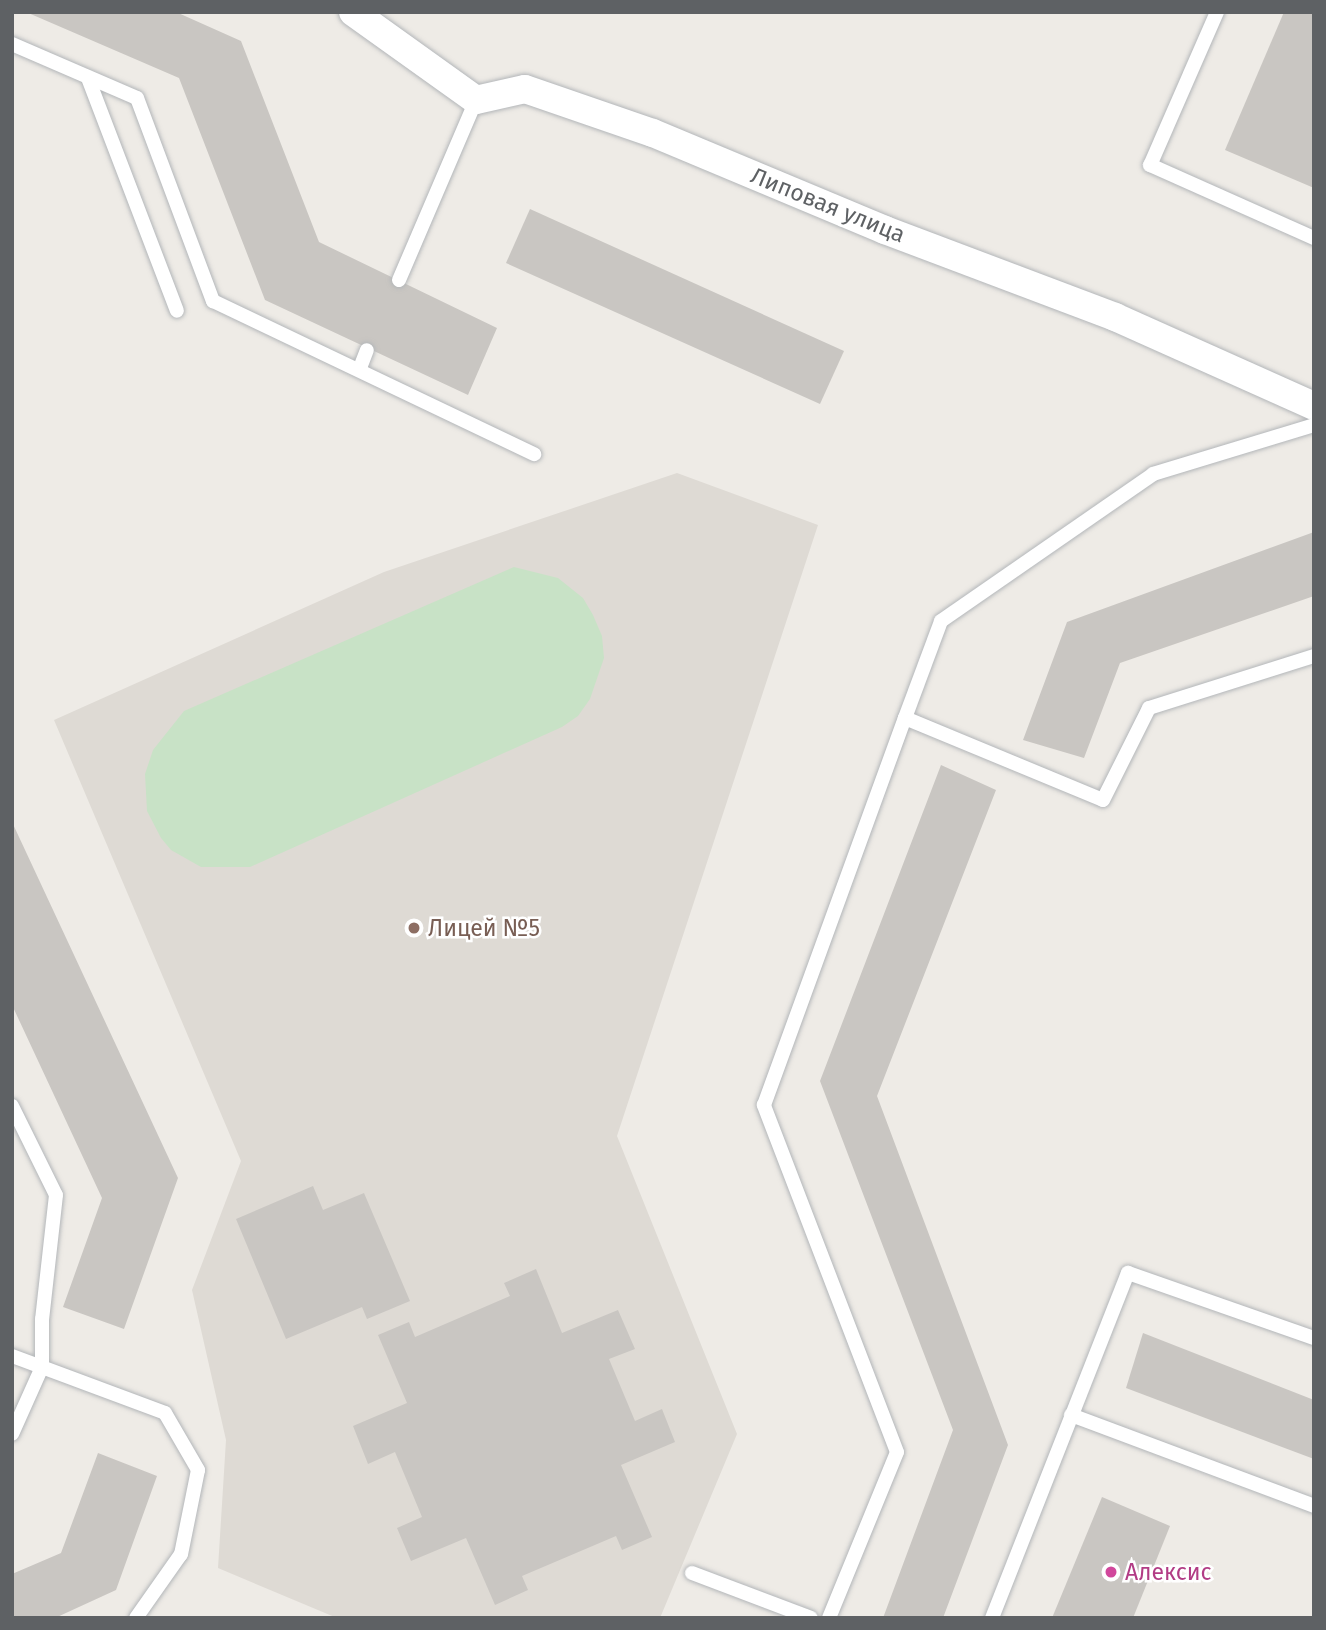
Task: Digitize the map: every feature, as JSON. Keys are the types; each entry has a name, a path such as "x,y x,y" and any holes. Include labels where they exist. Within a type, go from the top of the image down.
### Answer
{"street":[{"path":"352,12 476,100"},
{"name":"Липовая улица","path":"476,100 525,89 653,133 885,230 1115,317 1314,406"}],"lane":[{"path":"1217,12 1150,165 1314,239"},
{"path":"12,44 137,98 214,301 360,368 534,454"},
{"path":"88,78 177,311"},
{"path":"398,280 476,100"},
{"path":"360,368 367,350"},
{"path":"829,1618 897,1452 764,1105 941,621 1153,474 1314,425"},
{"path":"905,718 1103,800 1149,708 1314,656"},
{"path":"12,1106 56,1195 42,1319 42,1367 12,1434"},
{"path":"992,1618 1128,1273 1314,1338"},
{"path":"12,1356 165,1413 198,1470 181,1554 135,1618"},
{"path":"1071,1415 1314,1506"},
{"path":"692,1573 811,1618"}],"shaded area":[{"name":"Лицей №5","path":"677,473 818,525 617,1136 737,1434 660,1618 337,1618 218,1568 226,1440 192,1290 241,1161 54,720 384,572"}],"green space":[{"path":"514,567 558,578 583,598 593,615 602,636 604,658 590,699 578,716 562,727 250,867 201,867 171,850 161,838 147,811 145,774 153,750 184,711"}],"building":[{"path":"26,12 176,12 241,41 319,242 497,328 468,395 265,300 179,78"},
{"path":"1284,12 1314,12 1314,188 1225,150"},
{"path":"530,209 844,351 820,404 506,263"},
{"path":"1314,532 1314,596 1120,663 1084,758 1023,740 1067,622"},
{"path":"941,765 996,790 877,1096 1008,1445 943,1618 883,1618 953,1430 820,1081"},
{"path":"12,822 178,1178 124,1329 63,1307 102,1198 12,1005"},
{"path":"313,1186 323,1210 364,1193 410,1301 367,1319 362,1307 286,1339 236,1219"},
{"path":"536,1269 562,1333 618,1310 635,1349 609,1359 635,1421 662,1409 675,1442 621,1465 652,1537 622,1550 616,1536 522,1576 528,1590 495,1605 466,1538 411,1561 397,1528 422,1517 395,1452 368,1464 353,1426 407,1403 378,1335 409,1322 415,1337 510,1296 504,1283"},
{"path":"1143,1333 1314,1400 1314,1459 1126,1388"},
{"path":"98,1453 157,1476 116,1590 55,1618 12,1618 12,1574 61,1553"},
{"name":"Алексис","path":"1102,1497 1170,1526 1133,1618 1052,1618"}],"place":[{"name":"Лицей №5","path":"414,928"},
{"name":"Алексис","path":"1111,1572"}]}
